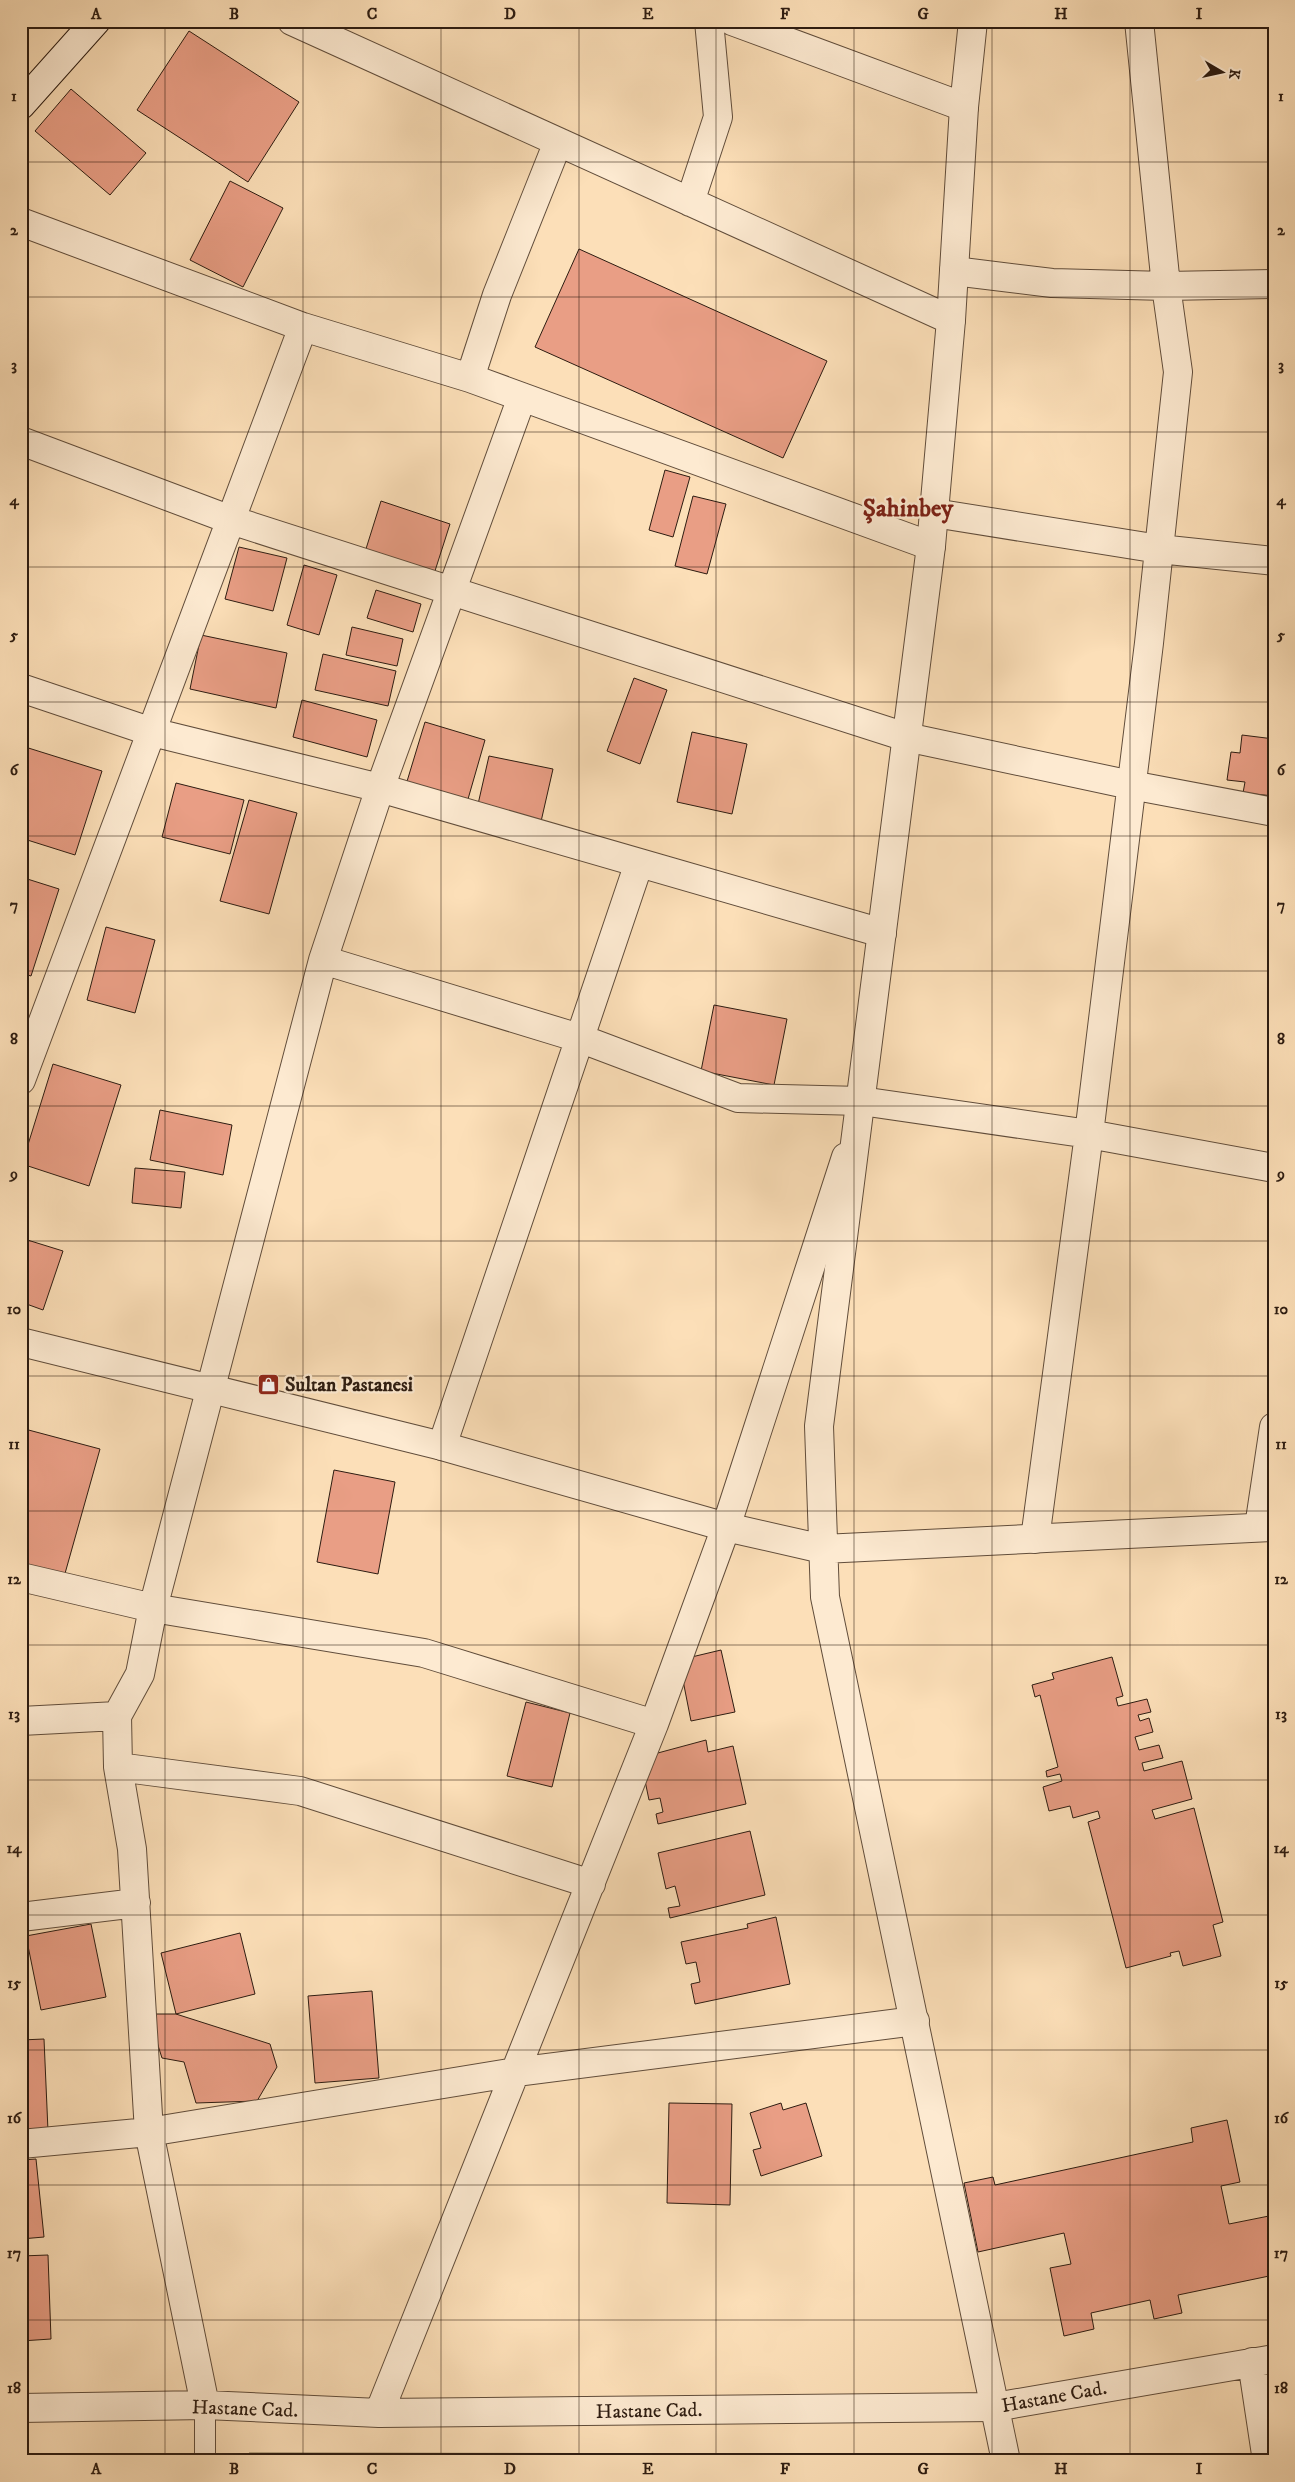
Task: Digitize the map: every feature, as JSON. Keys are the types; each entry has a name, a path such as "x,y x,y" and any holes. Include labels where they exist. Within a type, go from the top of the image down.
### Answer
{"street":[{"path":"52,70 78,21"},
{"path":"21,105 96,21"},
{"path":"292,21 951,320"},
{"path":"690,202 718,117 709,21"},
{"path":"732,21 964,107"},
{"path":"973,21 964,107 951,320 931,546 819,1426 825,1596 1006,2461"},
{"path":"1036,1539 1089,1134 1159,549 1178,372 1166,286 1139,21"},
{"path":"470,378 498,295 558,142"},
{"path":"21,222 303,327 470,378 931,546"},
{"path":"954,271 1052,283 1166,286 1274,284"},
{"path":"21,1080 303,327"},
{"path":"205,2405 149,2132 132,1849 118,1767 117,1716 140,1674 153,1608 323,960 380,788 522,397"},
{"path":"21,440 231,520 906,737 1131,785 1274,812"},
{"path":"934,513 1159,549 1274,561"},
{"path":"21,688 152,732 380,788 882,933"},
{"path":"442,1446 639,863"},
{"path":"323,960 579,1038 738,1098 859,1112 1089,1134 1274,1168"},
{"path":"379,2413 654,1724 726,1527 859,1112"},
{"path":"21,1342 212,1387 442,1446 726,1527 823,1549 1267,1527 1274,1428"},
{"path":"21,1577 153,1608 424,1653 654,1724"},
{"path":"21,1721 117,1716"},
{"path":"118,1767 300,1791 591,1884"},
{"path":"21,1917 136,1903"},
{"path":"21,2144 149,2132 516,2072 915,2021"},
{"path":"1263,2360 1267,2461"},
{"name":"Hastane Cad.","path":"21,2408 205,2405 379,2413 995,2406 1263,2360"}],"lane":[{"path":"205,2405 205,2461"}],"shaded area":[{"path":"249,2453 899,2454 907,2461 249,2461"}],"building":[{"path":"189,31 299,102 248,182 137,110"},
{"path":"71,89 146,153 110,195 35,131"},
{"path":"230,181 283,208 243,287 190,260"},
{"path":"579,249 827,361 783,458 535,347"},
{"path":"665,470 690,477 673,537 649,530"},
{"path":"693,496 726,504 707,574 675,566"},
{"path":"381,501 450,524 434,574 365,552"},
{"path":"239,547 287,558 273,611 225,599"},
{"path":"304,565 337,575 319,635 287,625"},
{"path":"376,590 421,604 413,632 367,618"},
{"path":"352,627 403,639 397,666 346,655"},
{"path":"201,635 287,653 276,708 190,689"},
{"path":"323,654 396,671 388,706 315,690"},
{"path":"634,678 667,690 640,764 607,751"},
{"path":"302,700 377,720 367,757 293,737"},
{"path":"425,722 485,740 466,806 405,788"},
{"path":"692,732 747,744 732,814 677,802"},
{"path":"1242,735 1274,739 1274,796 1243,793 1245,782 1227,780 1231,752 1240,753"},
{"path":"22,746 102,771 75,855 21,838"},
{"path":"489,756 553,769 540,826 476,813"},
{"path":"176,783 244,800 230,854 162,837"},
{"path":"249,800 297,813 269,914 220,901"},
{"path":"21,877 59,889 31,976 21,973"},
{"path":"106,927 155,940 135,1013 87,1000"},
{"path":"714,1005 787,1019 774,1085 701,1071"},
{"path":"53,1064 121,1085 89,1186 22,1164"},
{"path":"160,1110 232,1125 223,1175 150,1160"},
{"path":"135,1168 185,1172 181,1208 132,1203"},
{"path":"21,1238 63,1251 43,1310 21,1302"},
{"path":"21,1428 100,1449 64,1577 21,1565"},
{"path":"334,1470 395,1482 378,1574 317,1562"},
{"path":"721,1650 735,1712 691,1721 679,1660"},
{"path":"1112,1657 1123,1696 1116,1698 1118,1706 1147,1699 1151,1712 1138,1715 1140,1721 1149,1718 1153,1732 1135,1737 1139,1750 1159,1745 1163,1758 1142,1763 1144,1771 1182,1761 1192,1799 1152,1810 1155,1819 1194,1808 1223,1922 1213,1925 1221,1956 1183,1966 1179,1951 1170,1953 1171,1956 1126,1968 1088,1822 1100,1818 1098,1811 1073,1818 1070,1806 1049,1811 1043,1787 1062,1781 1060,1774 1047,1777 1046,1771 1058,1767 1040,1695 1035,1697 1032,1685 1054,1679 1052,1673"},
{"path":"526,1702 570,1713 552,1787 507,1776"},
{"path":"706,1740 708,1752 733,1746 746,1804 658,1824 656,1814 663,1812 660,1798 649,1800 643,1771 643,1757"},
{"path":"750,1831 765,1895 670,1918 668,1908 680,1906 675,1886 666,1889 658,1853"},
{"path":"776,1917 790,1984 695,2004 691,1984 700,1982 696,1962 686,1964 681,1942 748,1928 747,1924"},
{"path":"91,1924 106,1997 41,2010 26,1936"},
{"path":"240,1933 255,1994 176,2014 161,1953"},
{"path":"372,1991 379,2078 315,2083 308,1996"},
{"path":"148,2014 176,2014 270,2044 277,2067 257,2101 196,2103 184,2062 162,2058"},
{"path":"44,2039 48,2131 21,2133 21,2040"},
{"path":"669,2103 732,2104 730,2205 667,2203"},
{"path":"781,2103 783,2110 806,2103 822,2156 761,2176 753,2150 761,2148 750,2113"},
{"path":"1227,2120 1240,2182 1221,2186 1229,2224 1274,2215 1274,2275 1178,2295 1182,2313 1154,2319 1150,2300 1091,2313 1094,2329 1064,2336 1050,2268 1071,2264 1064,2233 978,2252 964,2183 993,2177 995,2185 1193,2142 1191,2128"},
{"path":"36,2159 44,2237 21,2239 21,2160"},
{"path":"48,2255 51,2339 21,2341 21,2256"}],"place":[{"name":"Sultan Pastanesi","path":"269,1384"}],"district":[{"name":"Şahinbey","path":"908,507"}]}
